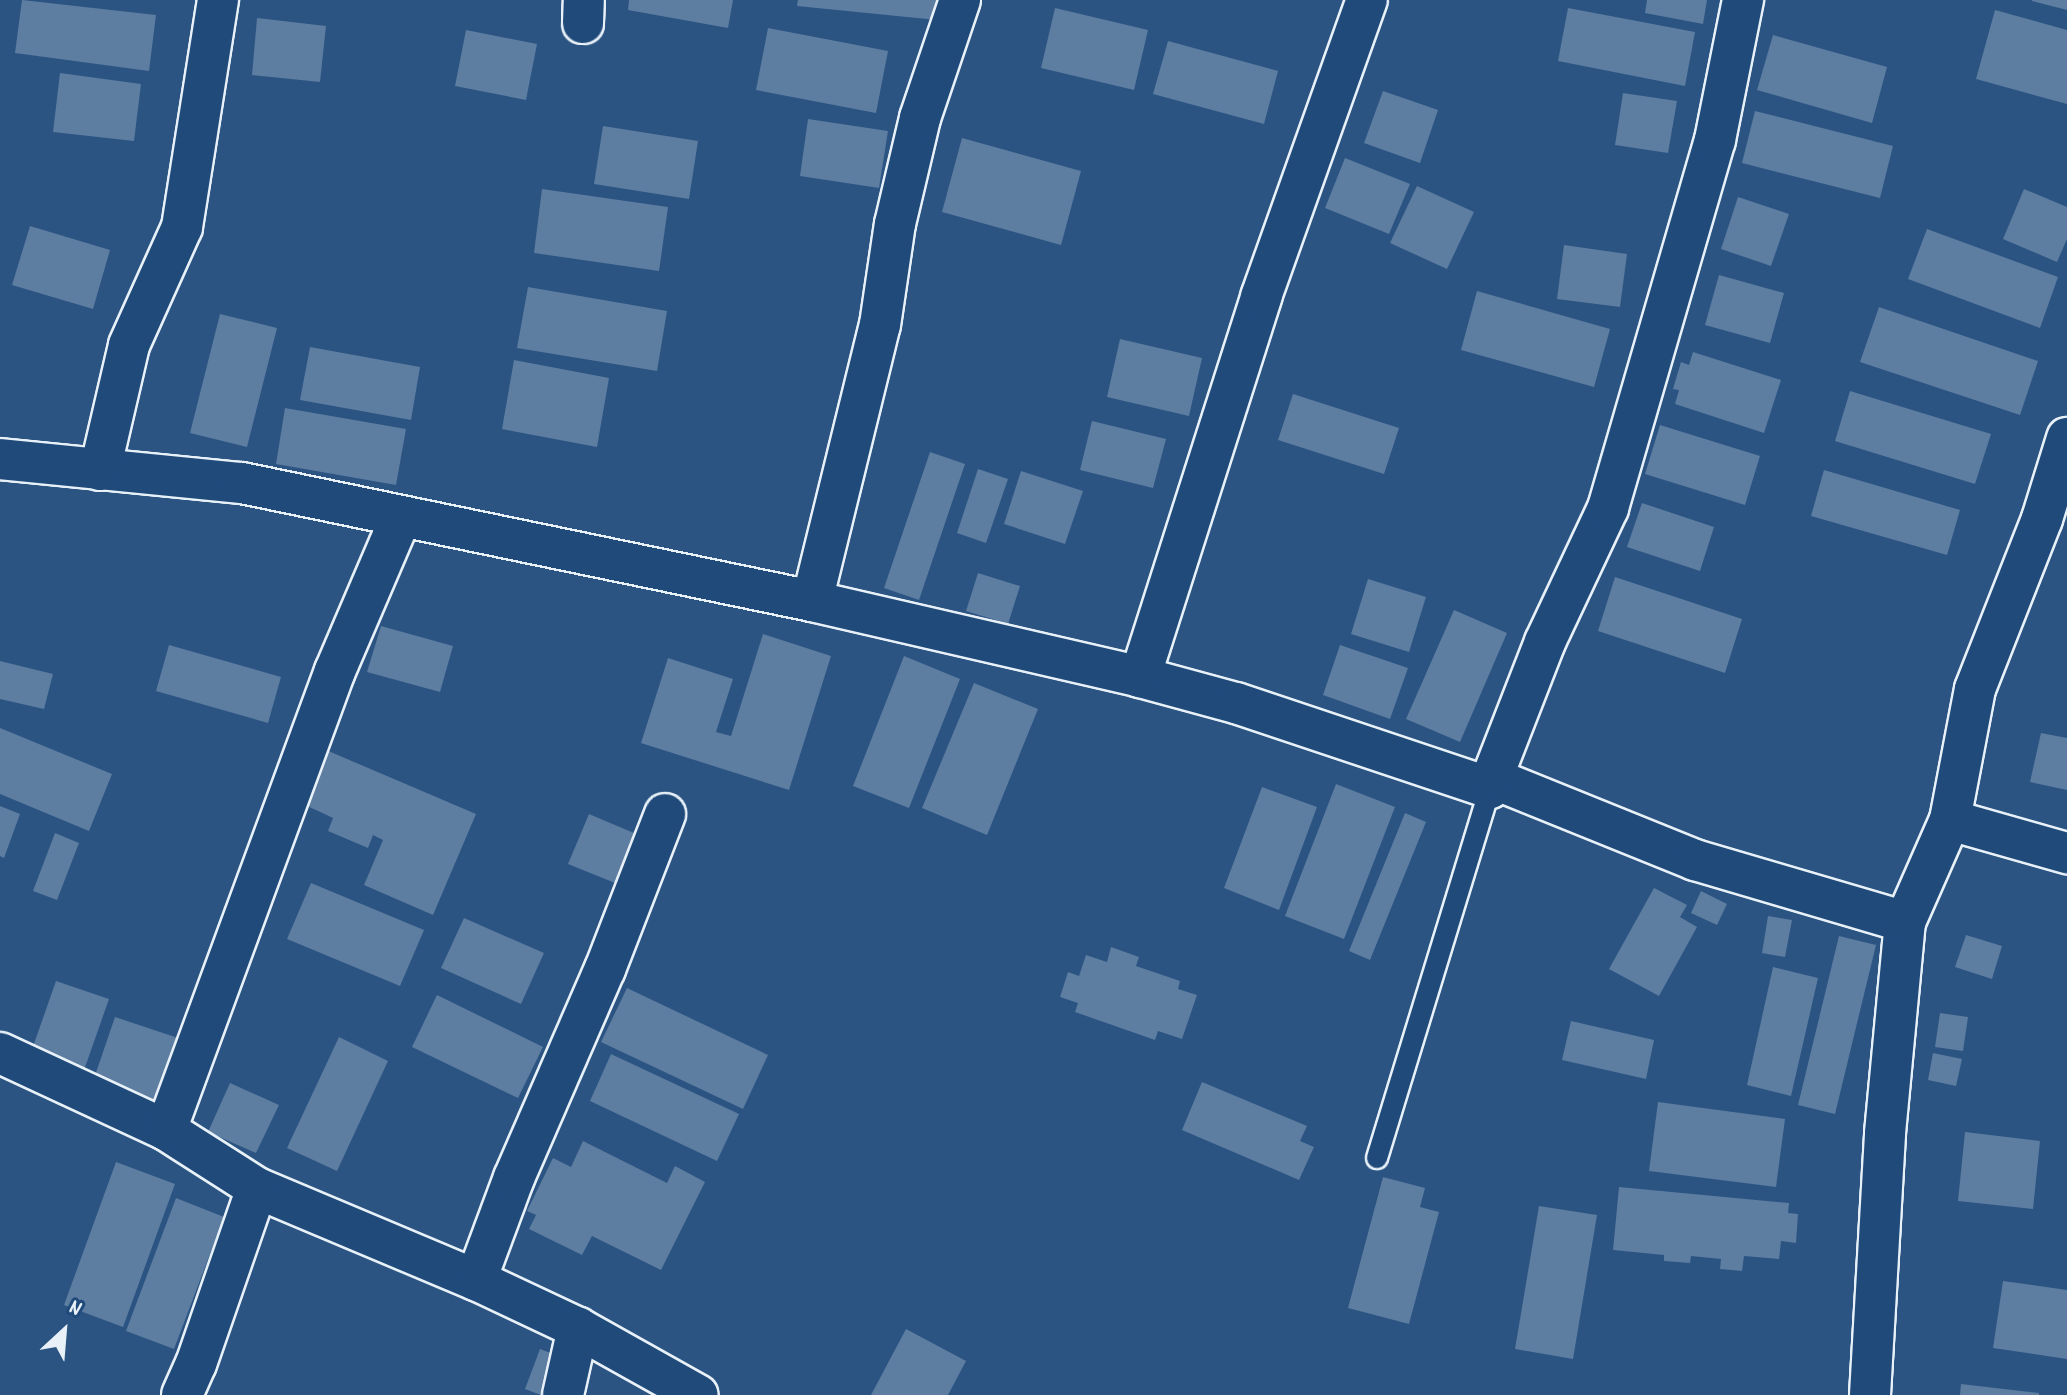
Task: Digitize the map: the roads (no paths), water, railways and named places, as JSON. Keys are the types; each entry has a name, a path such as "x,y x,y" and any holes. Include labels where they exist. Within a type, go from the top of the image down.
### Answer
{"street":[{"path":"100,470 129,345 182,227 218,0"},
{"path":"812,601 880,325 895,224 920,118 960,0"},
{"path":"1140,677 1261,297 1367,0"},
{"path":"1491,783 1545,642 1608,508 1715,140 1743,0"},
{"path":"1870,1395 1885,1133 1905,922 1950,820 1975,689 2055,521 2067,438"},
{"path":"0,459 242,483 812,601 1140,677 1236,703 1491,783 1695,860 1905,922"},
{"path":"166,1130 335,671 401,517"},
{"path":"476,1280 514,1178 605,969 665,814"},
{"path":"1950,820 2067,853"},
{"path":"0,1053 166,1130 257,1188 476,1280 578,1328 698,1395"},
{"path":"182,1395 196,1364 257,1188"},
{"path":"563,1395 578,1328"}],"lane":[{"path":"1377,1158 1491,783"}]}
